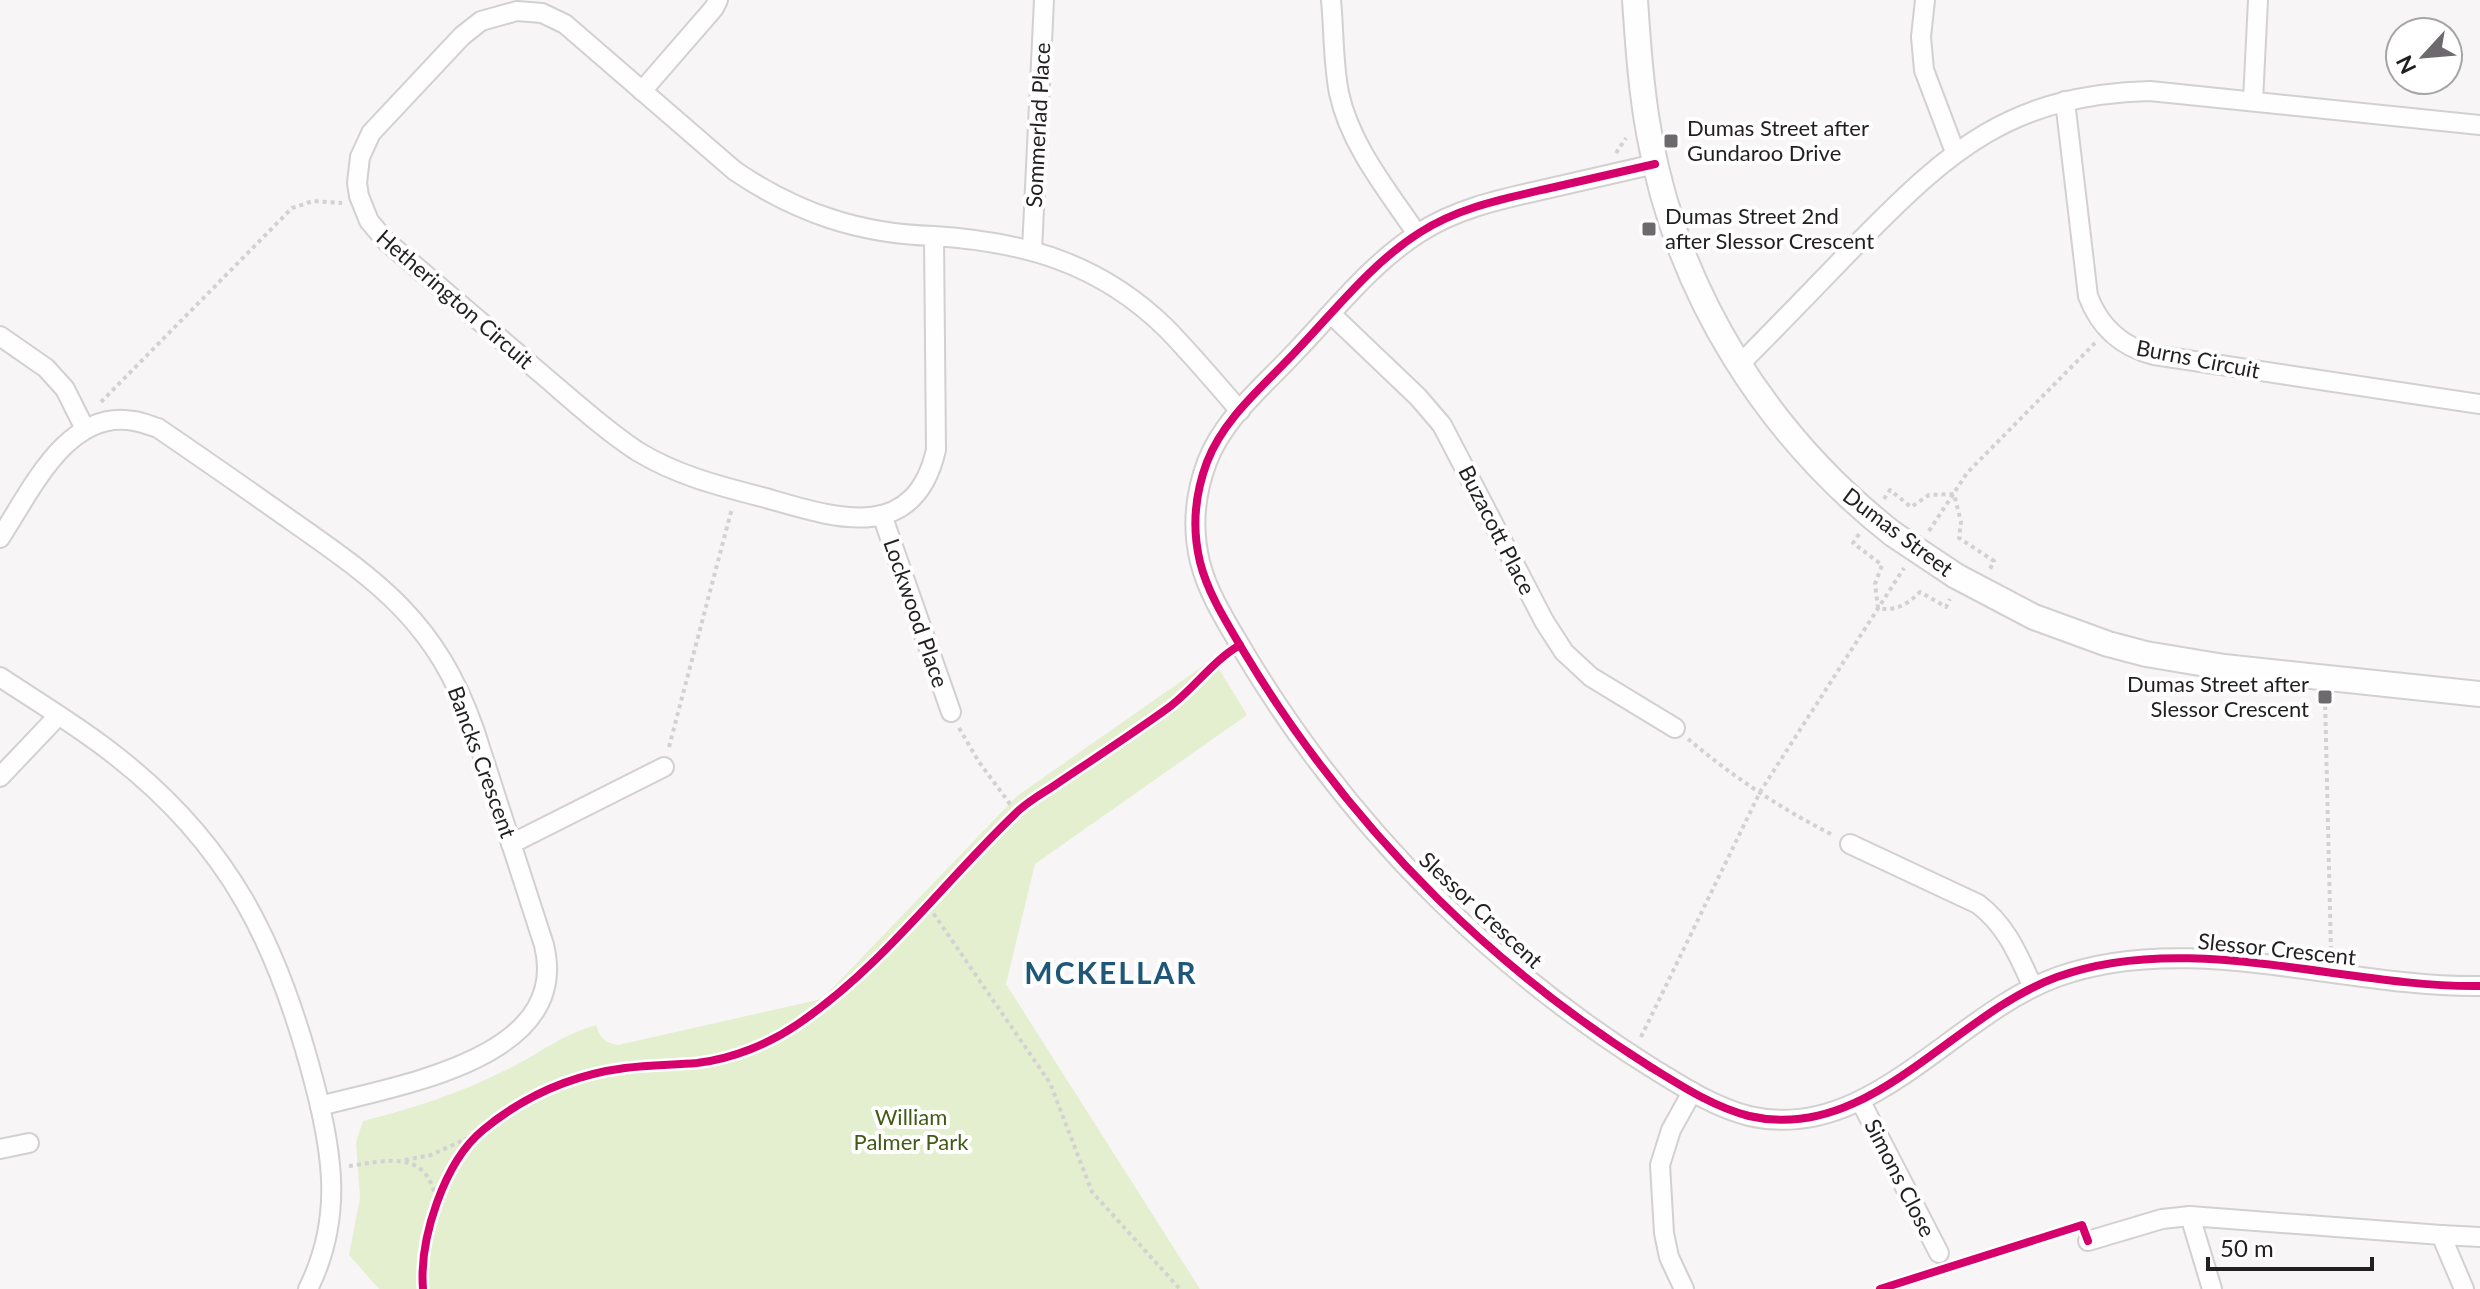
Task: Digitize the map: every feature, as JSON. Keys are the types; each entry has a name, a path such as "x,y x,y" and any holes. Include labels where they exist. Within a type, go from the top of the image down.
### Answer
{"street":[{"path":"642,91 718,0"},
{"name":"Sommerlad Place","path":"1032,250 1044,0"},
{"path":"1331,0 1339,92 1346,118 1363,153 1417,234"},
{"name":"Dumas Street","path":"1635,0 1643,87 1655,164 1675,234 1720,334 1785,429 1838,487 1893,534 1962,580 2034,617 2108,644 2146,654 2224,667 2480,694"},
{"path":"1925,0 1921,37 1924,70 1955,152"},
{"path":"2253,101 2258,0"},
{"path":"360,201 360,157 371,133 462,36 490,8 542,13 565,24 735,171 781,199 855,227 881,232 984,239 1032,250 1081,269 1145,310 1174,337 1240,411"},
{"path":"1739,365 1910,190 1955,152 2019,116 2065,101 2150,91 2480,125"},
{"name":"Burns Circuit","path":"2065,101 2088,296 2100,320 2118,340 2154,355 2480,404"},
{"name":"Slessor Crescent","path":"1655,164 1474,207 1417,234 1379,264 1227,426 1207,461 1197,501 1196,541 1206,581 1281,711 1367,824 1465,926 1574,1015 1692,1092 1744,1115 1784,1121 1823,1116 1861,1102 1977,1020 2033,987 2088,968 2145,958 2203,959 2480,986"},
{"name":"Hetherington Circuit","path":"360,201 369,221 386,241 597,421 658,462 703,482 834,517 858,519 882,515"},
{"path":"882,515 904,503 922,485 929,474 936,450 934,236"},
{"name":"Buzacott Place","path":"1331,314 1418,397 1442,425 1544,621 1564,652 1591,677 1675,728"},
{"path":"0,336 46,368 65,389 85,429"},
{"name":"Bancks Crescent","path":"0,538 54,456 73,436 85,429 122,420 158,428 351,562 391,595 426,635 454,680 474,729 547,958 543,998 529,1022 508,1040 457,1066 320,1106"},
{"name":"Lockwood Place","path":"882,515 951,712"},
{"path":"0,677 113,753 166,799 204,842 250,909 280,971 296,1015 332,1166 326,1237 308,1289"},
{"path":"0,777 58,716"},
{"path":"511,844 664,767"},
{"path":"1850,844 1987,911 2011,940 2033,987"},
{"path":"1684,1289 1669,1257 1664,1233 1660,1165 1671,1130 1692,1092"},
{"name":"Simons Close","path":"1861,1102 1939,1253"},
{"path":"0,1149 29,1143"},
{"path":"2190,1216 2212,1289"},
{"path":"2088,1241 2162,1219 2190,1216 2480,1237"},
{"path":"2441,1235 2464,1289"}],"path":[{"path":"95,408 292,208 313,201 360,201"},
{"path":"1861,532 1853,543 1882,565 1875,584 1878,608 1887,610 1903,606 1920,592 1946,607 1962,580 1988,573 1994,561 1959,538 1961,522 1954,494 1929,495 1911,507 1890,490 1883,500 1890,506"},
{"path":"664,767 737,491"},
{"path":"2325,697 2331,973"},
{"path":"951,712 979,762 1016,812"},
{"path":"1675,728 1728,772 1803,821 1850,844"},
{"path":"1006,823 1029,804"},
{"path":"918,918 939,896"},
{"path":"929,907 1050,1083 1092,1192 1180,1289"},
{"path":"332,1166 431,1155 492,1124"},
{"path":"463,1155 481,1132"},
{"path":"402,1160 428,1176 439,1195 435,1213"}],"green space":[{"name":"William Palmer Park","path":"1213,659 1247,715 1035,864 1006,984 1200,1289 379,1289 349,1255 360,1198 356,1142 363,1121 473,1085 572,1034 596,1025 604,1039 618,1045 822,999 1017,796"}],"cycle path":[{"path":"1655,164 1480,205 1419,233 1370,272 1247,402 1214,446 1203,474 1197,499 1196,537 1208,585 1225,619 1265,685 1333,782 1438,899 1539,988 1649,1066 1697,1095 1736,1112 1792,1120 1833,1112 1871,1095 2018,995 2057,977 2107,964 2160,958 2213,959 2375,979 2480,986"},
{"path":"423,1289 425,1248 437,1203 457,1161 483,1130 532,1097 568,1082 605,1071 723,1058 750,1050 798,1024 884,951 1019,810 1168,708 1240,645"},
{"path":"1880,1289 2082,1225 2088,1241"}],"place":[{"name":"Dumas Street after Gundaroo Drive","path":"1671,141"},
{"name":"Dumas Street 2nd after Slessor Crescent","path":"1649,229"},
{"name":"Dumas Street after Slessor Crescent","path":"2325,697"}],"district":[{"name":"MCKELLAR","path":"1111,974"}]}
